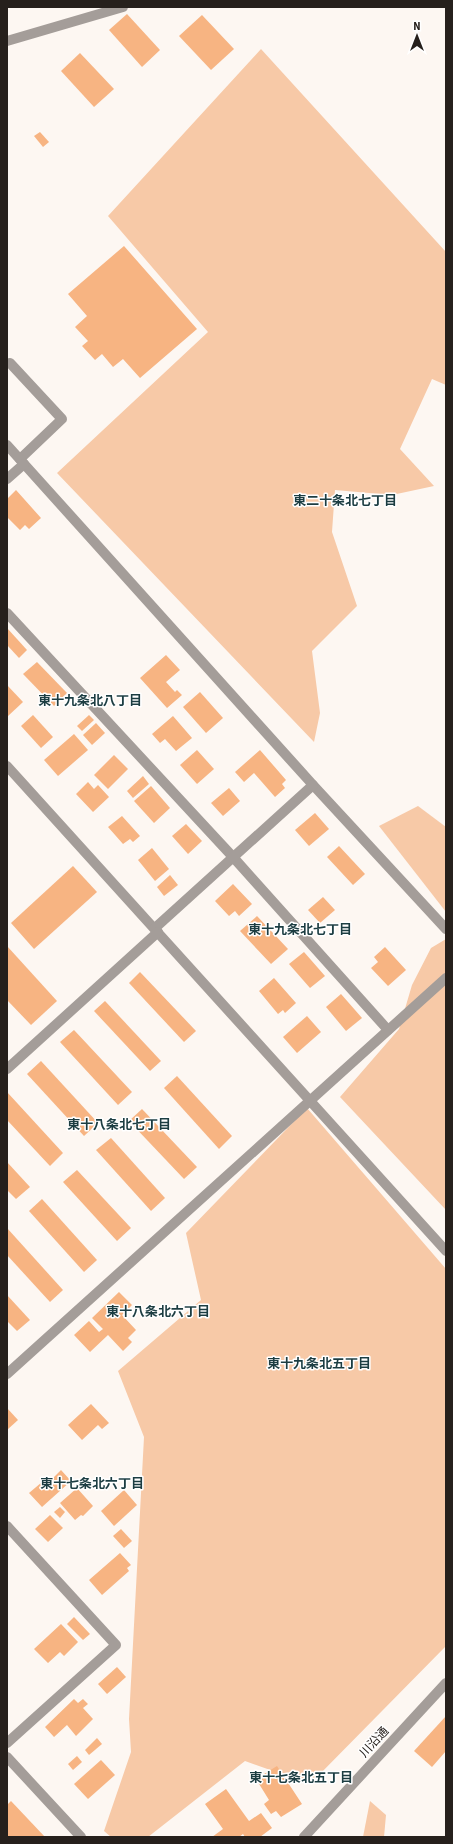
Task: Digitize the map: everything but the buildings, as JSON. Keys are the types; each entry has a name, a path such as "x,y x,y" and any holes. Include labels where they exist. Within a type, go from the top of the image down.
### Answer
{"street":[{"path":"7,41 123,7"},
{"path":"7,479 62,419 10,364"},
{"path":"7,445 313,785 446,929"},
{"path":"7,614 233,857 388,1030"},
{"path":"8,769 156,930 446,1251"},
{"path":"7,1069 233,857 313,785"},
{"path":"7,1374 446,978"},
{"path":"7,1526 116,1645 7,1743"},
{"name":"川沿通","path":"304,1837 446,1683"},
{"path":"7,1756 82,1837"}],"shaded area":[{"path":"261,49 446,252 446,385 432,379 400,449 434,486 392,495 335,490 332,532 357,606 312,651 320,713 314,742 57,473 208,332 108,216"},
{"path":"418,806 446,827 446,912 379,826"},
{"path":"446,939 446,1210 340,1097 399,1029 412,985 431,948"},
{"path":"307,1108 446,1269 446,1646 316,1778 293,1778 245,1761 148,1837 111,1837 104,1831 131,1752 129,1719 144,1437 118,1371 201,1300 186,1233"},
{"path":"370,1801 386,1815 384,1837 363,1837"}],"district":[{"name":"東二十条北七丁目","path":"345,500"},
{"name":"東十九条北八丁目","path":"90,700"},
{"name":"東十九条北七丁目","path":"300,929"},
{"name":"東十八条北七丁目","path":"119,1124"},
{"name":"東十八条北六丁目","path":"158,1311"},
{"name":"東十九条北五丁目","path":"319,1363"},
{"name":"東十七条北六丁目","path":"92,1483"},
{"name":"東十七条北五丁目","path":"301,1777"}]}
